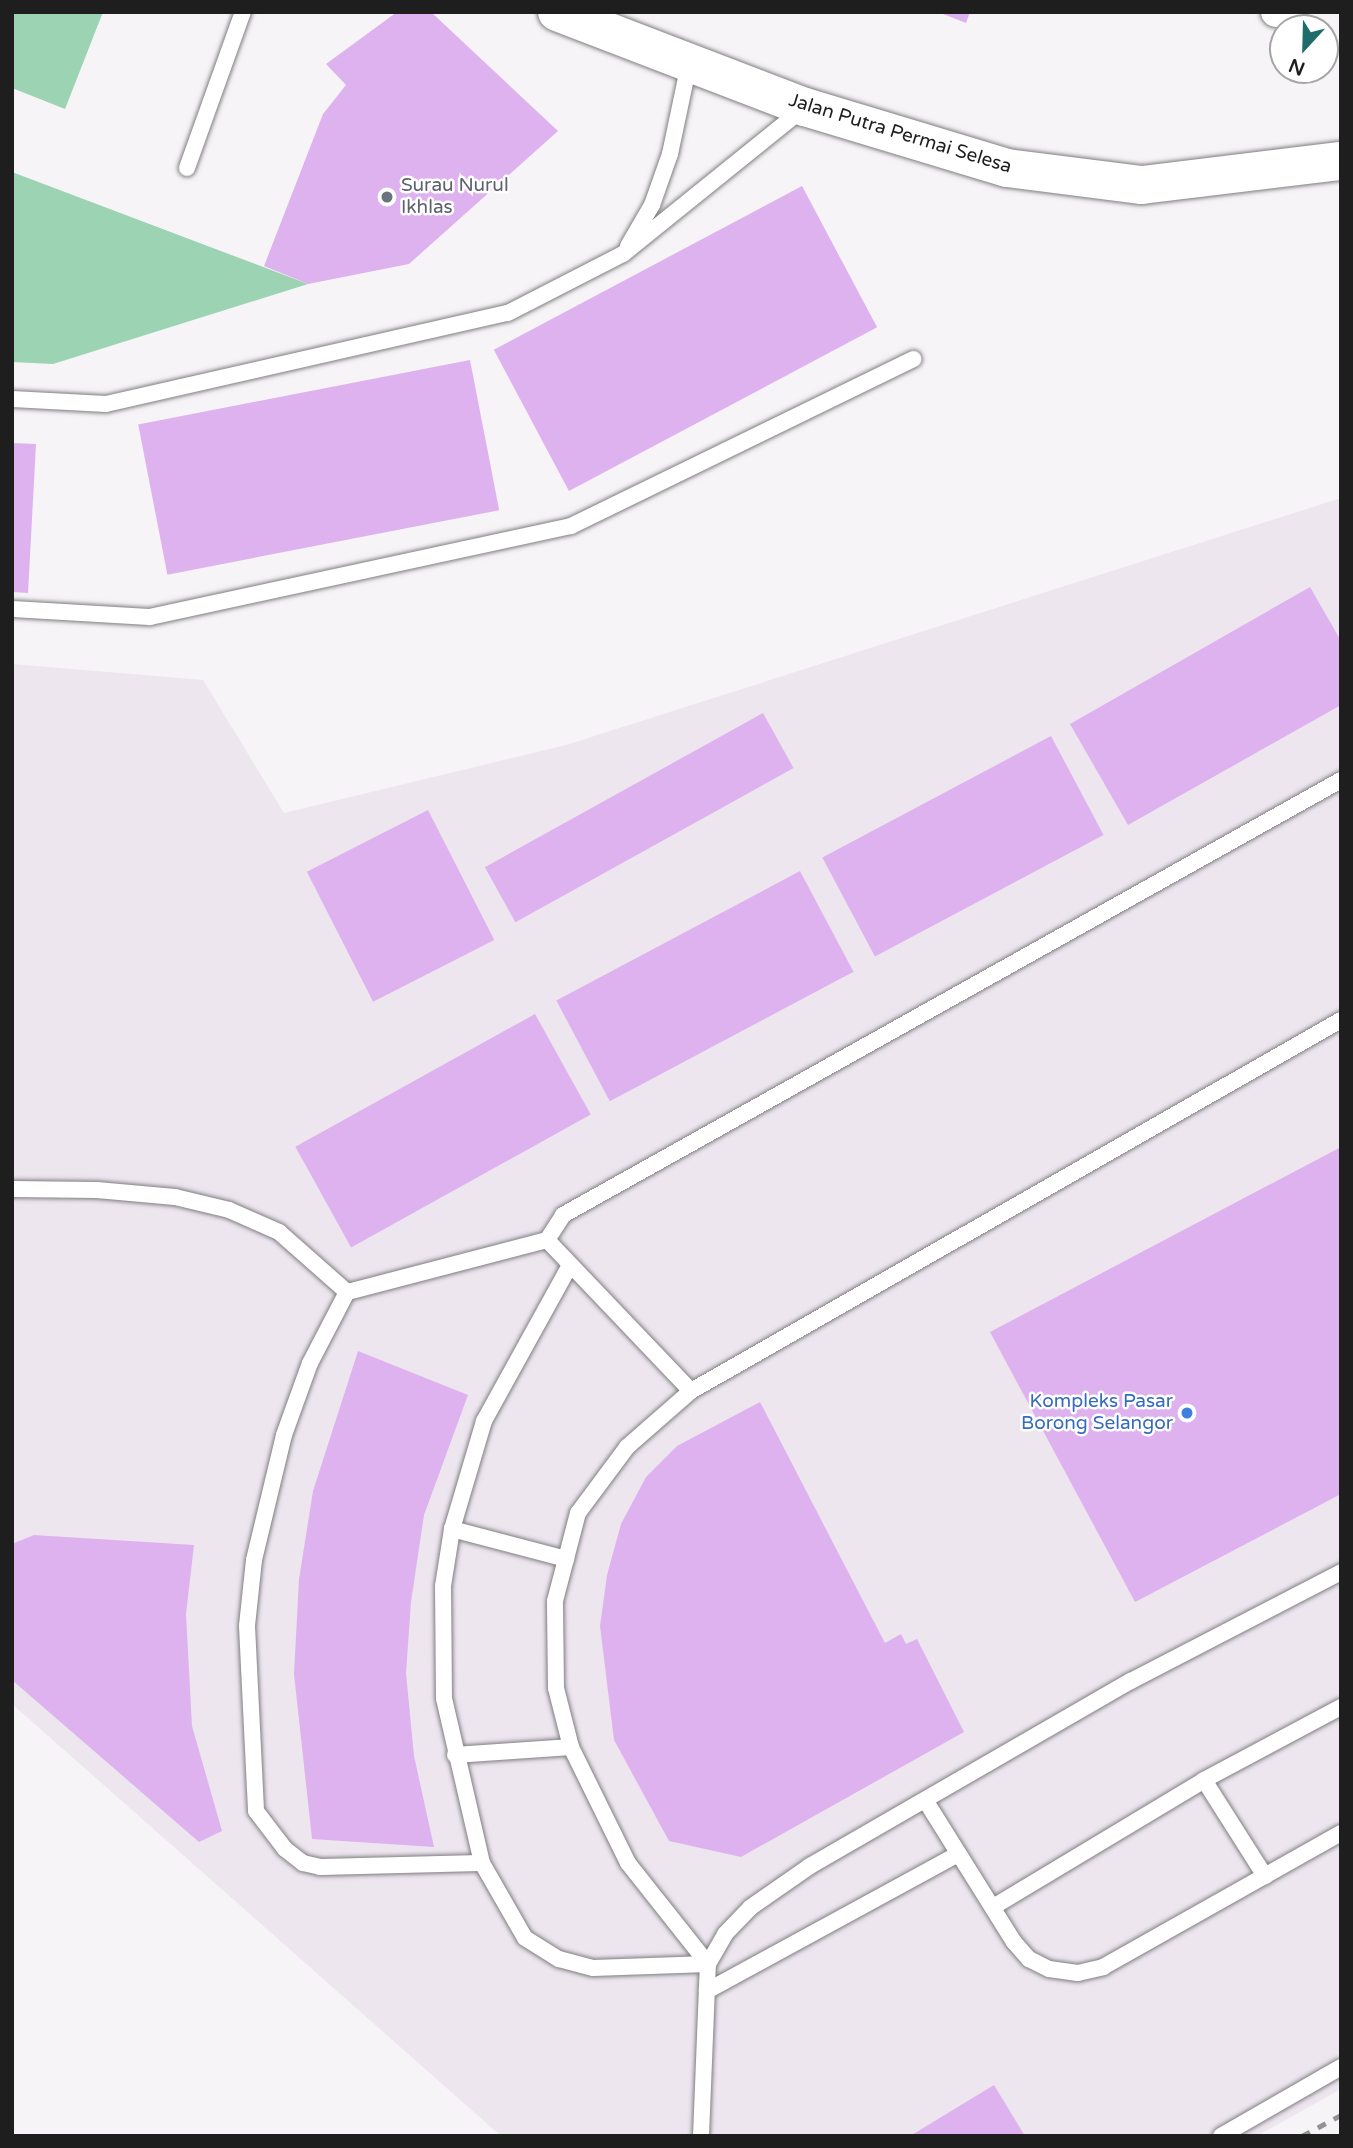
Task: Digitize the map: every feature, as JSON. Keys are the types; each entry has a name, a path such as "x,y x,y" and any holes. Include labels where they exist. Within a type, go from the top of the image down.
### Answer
{"street":[{"name":"Jalan Putra Permai Selesa","path":"557,12 805,107 1007,168 1142,185 1341,162"},
{"path":"1276,12 1290,13"}],"lane":[{"path":"187,168 243,12"},
{"path":"623,254 652,205 670,155 689,64"},
{"path":"12,399 106,404 508,313 623,254 805,107"},
{"path":"12,609 150,617 571,526 914,359"},
{"path":"482,1863 320,1867 303,1863 285,1849 256,1811 247,1626 254,1560 293,1411 310,1363 347,1292 547,1240 563,1215 1341,780"},
{"path":"708,1964 628,1863 572,1746 556,1688 555,1601 578,1513 619,1458 691,1391 1341,1020"},
{"path":"12,1189 110,1191 175,1197 229,1210 279,1232 347,1292"},
{"path":"547,1240 691,1391"},
{"path":"570,1265 484,1422 452,1529 443,1586 443,1638 444,1698 455,1755 482,1863 525,1938 559,1959 593,1968 708,1964"},
{"path":"452,1529 566,1559"},
{"path":"701,2136 708,1964 725,1934 751,1907 810,1866 927,1803 1132,1681 1341,1572"},
{"path":"993,1907 1204,1780 1341,1707"},
{"path":"455,1755 572,1746"},
{"path":"1204,1780 1265,1876"},
{"path":"927,1803 1029,1959 1049,1969 1078,1973 1103,1967 1341,1833"},
{"path":"707,1991 958,1854"},
{"path":"1221,2136 1341,2067"}],"shaded area":[{"name":"Kompleks Pasar Borong Selangor","path":"1341,498 1341,2089 1257,2136 501,2136 12,1704 12,664 203,680 284,813 566,745"}],"green space":[{"path":"12,12 103,12 65,109 12,88"},
{"path":"12,172 308,284 53,364 12,362"}],"building":[{"name":"Surau Nurul Ikhlas","path":"397,12 431,12 558,131 409,264 308,284 264,266 323,114 346,85 326,64"},
{"path":"938,12 970,12 966,23"},
{"path":"802,186 877,327 569,491 494,350"},
{"path":"470,360 499,510 167,575 138,424"},
{"path":"12,443 36,444 28,593 12,592"},
{"path":"1310,587 1341,641 1341,705 1128,825 1070,724"},
{"path":"763,713 794,768 515,922 485,867"},
{"path":"1051,736 1104,835 875,956 822,858"},
{"path":"428,810 494,940 373,1002 307,872"},
{"path":"800,871 854,972 610,1101 556,1001"},
{"path":"535,1014 591,1115 351,1247 295,1147"},
{"name":"Kompleks Pasar Borong Selangor","path":"1341,1147 1341,1494 1135,1602 990,1332"},
{"path":"358,1351 468,1395 424,1515 411,1602 406,1673 414,1756 434,1847 312,1839 294,1674 299,1579 313,1491"},
{"path":"760,1402 885,1643 901,1634 906,1644 917,1639 964,1732 741,1857 669,1841 614,1740 600,1626 607,1575 621,1524 646,1477 677,1446"},
{"path":"34,1535 194,1545 186,1614 192,1726 222,1831 199,1842 12,1680 12,1544"},
{"path":"994,2085 1025,2136 910,2136"}],"railway":[{"path":"1302,2136 1341,2115"}],"place":[{"name":"Surau Nurul Ikhlas","path":"387,197"},
{"name":"Kompleks Pasar Borong Selangor","path":"1187,1413"}]}
